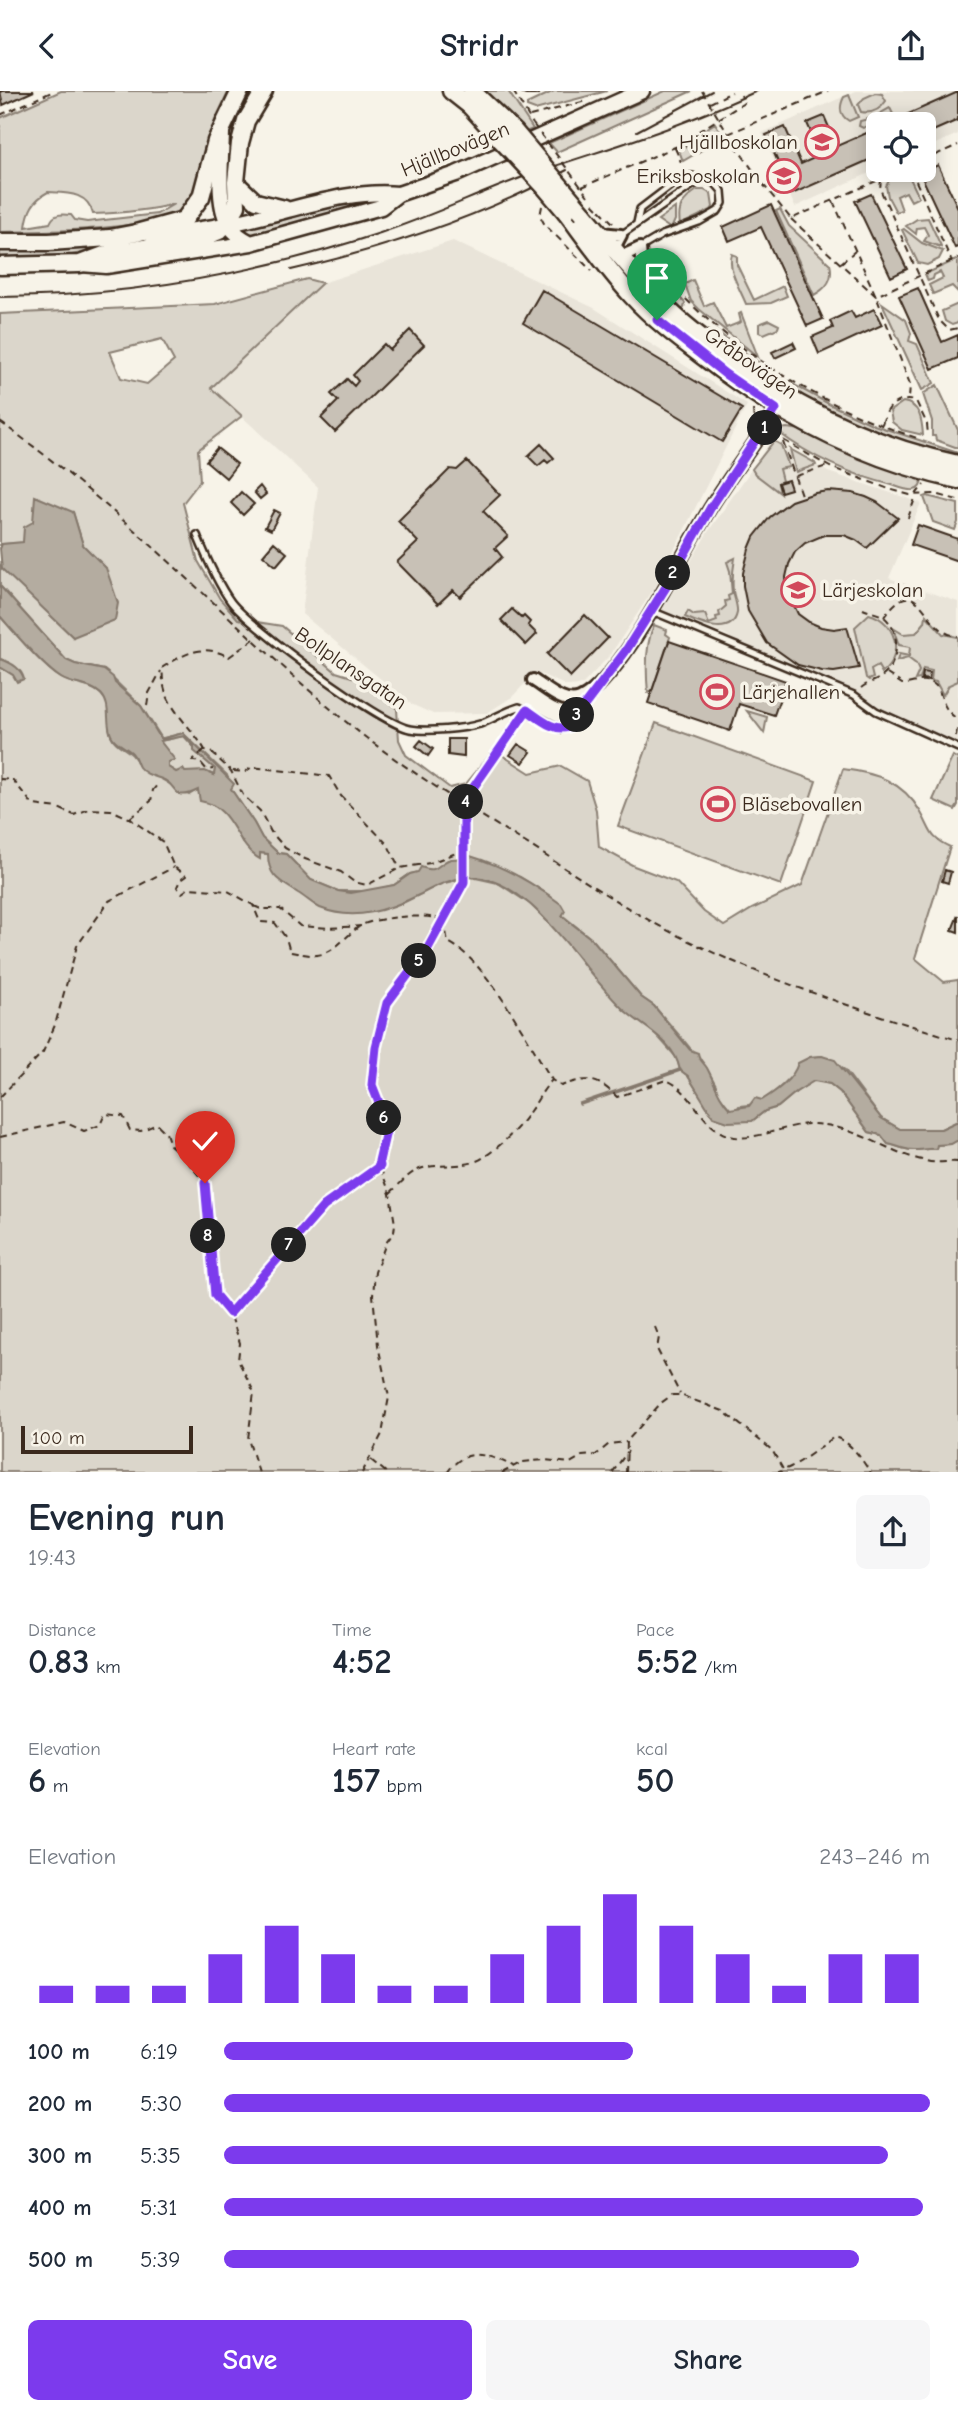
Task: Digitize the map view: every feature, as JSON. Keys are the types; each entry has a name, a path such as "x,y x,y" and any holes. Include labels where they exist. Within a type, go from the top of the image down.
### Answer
{"main road":[{"path":"136,233 174,224 191,213 201,197 216,141 240,91"},
{"path":"80,264 104,255 202,238 219,231 237,206 236,182 240,143 246,121 264,91"},
{"name":"Gråbovägen","path":"451,91 508,136 592,212 600,232 618,247 666,306 781,402 865,437 932,460 958,464"},
{"name":"Gråbovägen","path":"472,91 566,212 618,247 631,295 657,320 725,374 781,402 878,458 958,480"},
{"name":"Hjällbovägen","path":"0,242 49,242 136,233"},
{"name":"Hjällbovägen","path":"0,266 80,264"}],"street":[{"name":"Hjällbovägen","path":"80,264 106,266 251,243 381,207 398,194 456,174 642,91"},
{"path":"222,131 221,191 227,223 251,243"},
{"name":"Hjällbovägen","path":"236,182 256,201 290,208"},
{"name":"Hjällbovägen","path":"136,233 164,233 227,223 377,192 398,194"},
{"path":"618,247 640,248 643,280"},
{"path":"533,680 564,700 578,701 595,691 625,652 711,507 781,402"}],"lane":[{"path":"526,91 536,91"},
{"path":"637,223 640,209 682,177 692,176 715,183 722,191 723,203 718,211 699,222 662,235 640,248"},
{"path":"618,247 637,223 693,185 706,180"},
{"name":"Bollplansgatan","path":"197,535 226,595 240,611 325,678 393,723 410,729 463,727 489,720 519,707 527,710"},
{"path":"651,611 854,695 876,711 957,748"},
{"path":"527,710 561,729 568,727 595,691"}],"path":[{"path":"0,115 54,91"},
{"path":"513,91 592,212 620,226 618,247"},
{"path":"702,91 762,183 791,219 876,296"},
{"path":"728,134 828,91"},
{"path":"709,103 732,92"},
{"path":"681,162 675,147 744,103 741,95"},
{"path":"530,116 586,101"},
{"path":"936,155 958,145"},
{"path":"791,219 874,182"},
{"path":"881,182 880,189 944,326 948,330 958,328"},
{"path":"916,182 951,261"},
{"path":"832,200 876,296 910,384 909,399"},
{"path":"640,248 693,307 739,346 808,390 882,425 928,442"},
{"path":"840,264 855,250"},
{"path":"876,296 958,258"},
{"path":"882,425 891,406 904,398 909,399 916,401 922,411 928,435"},
{"path":"0,422 109,507 333,711 373,743 464,806 685,939 777,980 860,1010 958,1040"},
{"path":"778,437 827,465 889,489 910,495 936,494 958,500"},
{"path":"783,441 801,495"},
{"path":"794,476 827,465"},
{"path":"908,517 917,493 927,482"},
{"path":"884,617 896,601 914,599 923,606 939,629 949,635 958,636"},
{"path":"854,695 864,685 887,673 895,658 897,646 884,617 863,609"},
{"path":"147,706 149,693 163,667 185,652 217,650 229,657 254,639"},
{"path":"163,667 162,678 169,703 219,764 231,771 244,772 252,767 329,776 341,796 388,845 400,868"},
{"path":"887,673 902,684 925,681 934,684 940,691 946,710 958,719"},
{"path":"362,1472 382,1434 389,1398 378,1345 373,1295 375,1272 386,1243 394,1232 390,1194 379,1161 386,1131 383,1113 372,1085 379,1036 387,1003 428,948 464,882 464,806 527,710"},
{"path":"957,748 955,730 958,724"},
{"path":"205,750 193,760 207,770 213,769"},
{"path":"231,771 243,795 260,811 271,832 285,848 306,859 341,871 354,882 367,885 400,868 430,863 465,849"},
{"path":"0,779 13,780 33,805 58,808 74,815 89,809 111,810 130,818 163,842 174,867 186,876 177,887 182,893 189,888 228,891 261,909 280,909 300,926 362,926 420,915 444,920"},
{"path":"130,818 151,801 153,790 158,785"},
{"path":"0,1097 43,1052 55,1025 77,946 109,901 174,867"},
{"path":"253,905 260,922 275,923 286,938 290,952 319,955 338,946 362,926"},
{"path":"444,920 448,941 460,947 487,979 552,1080 561,1086 589,1079 601,1083 617,1097 666,1080 681,1088 711,1124 730,1136 745,1138 775,1129 813,1123 837,1127 927,1162 958,1162"},
{"path":"390,1194 421,1168 466,1163 483,1158 516,1128 552,1080"},
{"path":"0,1137 64,1122 84,1131 100,1125 105,1114 123,1116 130,1130 141,1131 157,1124 166,1133 170,1145 205,1183 215,1295 230,1313 240,1343 238,1360 254,1392 248,1439 259,1472"},
{"path":"230,1313 324,1206 380,1166"},
{"path":"655,1327 659,1337 657,1349 680,1395"},
{"path":"502,1472 522,1462 545,1460 569,1463 582,1456 596,1455 609,1444 627,1441 661,1403 672,1395 680,1395 723,1411 772,1450 784,1471"},
{"path":"775,1472 784,1471 834,1437 842,1439 858,1454 871,1472"},
{"path":"626,1472 627,1441"},
{"path":"612,1472 628,1450"},
{"path":"447,1472 455,1460 472,1454 495,1458 513,1466"},
{"path":"370,1460 387,1472"}],"shaded area":[{"path":"61,91 229,91 215,120 199,187 185,212 117,226 0,232 0,118","holes":["48,192 76,195 87,201 93,214 174,204 157,214 87,222 61,214 54,217 50,223 26,227 35,202"]},
{"path":"480,91 508,91 533,129 523,133"},
{"path":"554,91 607,91 535,110 527,107 527,104"},
{"path":"665,91 692,91 557,152 549,143"},
{"name":"Hjällboskolan","path":"856,91 958,91 958,134 936,144 936,112 866,112 866,174 795,207 762,133"},
{"path":"875,93 882,94 886,101 875,111 861,112 858,105 864,98"},
{"path":"849,95 858,117 849,121 843,116 841,107 844,97"},
{"path":"866,120 866,127 859,126 860,121"},
{"path":"715,123 722,134 689,142 689,140"},
{"path":"719,140 683,161 678,148"},
{"path":"888,182 912,182 919,197 911,201 906,192 897,196 902,210 896,212 886,186"},
{"path":"697,190 711,194 713,207 680,225 679,213 682,205"},
{"path":"373,199 378,201 259,234 250,234 238,227 299,213"},
{"path":"675,208 675,220 671,229 658,220"},
{"path":"780,209 789,226 830,264 828,283 814,295 776,211"},
{"path":"928,218 941,247 924,241 928,235 924,227 917,228 916,234 906,226 917,219"},
{"path":"902,230 922,243 943,251 939,259 927,265 918,263"},
{"path":"453,241 594,308 747,405 657,584 610,655 582,685 567,686 536,672 512,697 487,713 433,714 411,704 302,614 318,487 211,388 322,283"},
{"path":"103,245 104,248 58,258 0,259 0,249"},
{"path":"732,254 737,256 737,265 754,300 783,286 787,296 771,303 746,304 731,266"},
{"path":"958,259 958,292 952,286 933,294 929,285 943,278 940,272 928,281 925,274"},
{"path":"656,275 685,303 682,310 652,279"},
{"path":"307,279 322,283 211,388 242,416 198,450 200,481 183,503 198,561 220,599 238,619 282,626 336,672 371,683 397,709 399,740 406,755 450,788 466,784 494,750 530,773 561,766 587,781 596,810 599,847 634,866 676,882 704,912 724,926 802,885 843,769 877,776 905,792 920,811 931,833 950,847 915,958 944,982 958,980 958,1121 941,1129 900,1129 881,1118 845,1070 822,1056 810,1057 770,1096 750,1105 730,1109 716,1091 716,1085 707,1069 685,1042 654,1006 641,997 593,940 562,915 550,896 520,877 467,860 448,860 437,869 410,874 394,885 370,891 338,891 311,880 286,854 278,853 262,838 231,789 227,775 183,733 159,739 161,737 141,706 104,670 66,660 0,586 0,565 73,637 106,568 83,545 73,512 33,522 23,543 2,544 0,549 0,314 215,304","holes":["162,339 174,361 147,384 121,378 110,352"]},
{"path":"693,280 704,306 713,302 726,328 741,322 741,313 758,357 691,301 685,284"},
{"path":"882,303 906,320 911,333 909,341 917,344 934,383 922,390"},
{"path":"958,304 958,323 952,325 945,321 942,311"},
{"path":"769,320 779,325 778,328 764,334 759,332 759,324"},
{"path":"716,331 759,363 758,371 712,336"},
{"path":"765,369 874,425 958,453 958,460 872,432 760,376"},
{"path":"937,385 958,430 958,448 932,436 932,421 923,394"},
{"path":"903,402 917,409 923,435 902,430 892,422 890,411"},
{"path":"787,428 802,430 922,478 921,484 911,490 847,470 818,457 778,432"},
{"name":"Lärjeskolan","path":"771,441 828,472 921,503 889,578 958,602 958,742 782,671 725,634 661,612 708,532"},
{"path":"774,441 781,445 789,467 779,469 782,481 778,483 780,493 752,469"},
{"path":"790,449 815,463 816,465 796,472"},
{"path":"35,496 73,512 83,545 106,568 118,603 115,620 73,637 2,569 2,544 23,542 24,527 33,522"},
{"path":"924,497 958,504 955,530 933,522"},
{"path":"735,558 733,587 737,613 734,621 729,625 714,627 685,617 688,611 694,615 705,614 709,624 717,621 716,617 720,616 719,612 726,606 725,601 729,600 728,596 732,594 727,562"},
{"path":"0,586 66,660 104,670 113,677 115,683 141,706 161,739 183,733 234,784 231,789 262,838 278,853 286,854 311,880 338,891 351,893 394,885 418,872 421,867 434,869 450,859 466,860 470,856 495,865 529,882 561,904 565,911 562,916 593,940 641,997 654,1006 690,1050 698,1053 730,1109 749,1106 755,1098 762,1100 788,1080 798,1063 810,1057 822,1056 835,1060 881,1118 900,1129 941,1129 958,1121 958,1140 951,1144 937,1145 936,1149 909,1150 888,1144 881,1135 869,1132 840,1092 830,1084 814,1081 778,1107 765,1111 752,1121 728,1122 713,1117 688,1076 680,1070 672,1051 665,1043 608,994 535,909 515,893 493,881 471,877 458,879 397,905 372,912 346,914 320,908 276,878 270,868 268,854 260,853 260,859 251,853 220,810 200,801 198,790 179,794 167,782 141,770 132,753 111,735 106,703 101,694 92,688 66,681 54,673 0,616","holes":["184,736 194,747 194,751 215,769 214,775 205,771 185,772 183,769 176,772 168,767 168,762 175,760 160,741"]},
{"path":"869,614 886,624 894,639 895,648 889,666 882,673 878,666 871,670 873,678 869,680 866,678 855,627"},
{"path":"926,615 943,634 958,637 958,681 949,685 943,695 936,682 931,681 932,671 923,669 920,679 915,680 919,671 916,664 908,658 897,661 899,654 909,656 910,647 899,645 893,628 903,634 916,633 925,622"},
{"path":"0,616 53,672 67,681 98,692 103,697 108,707 113,740 132,755 139,766 189,795 198,789 231,820 242,842 260,858 260,853 268,854 282,882 298,892 401,904 440,884 471,877 498,883 530,904 564,938 587,969 624,1010 653,1031 677,1058 680,1070 688,1076 714,1117 752,1121 765,1111 778,1107 814,1080 830,1084 840,1092 869,1132 881,1135 888,1144 909,1150 935,1149 937,1145 951,1144 958,1140 958,1472 0,1472 0,667 13,675 9,662 0,659"},
{"path":"654,625 667,630 666,634 670,637 652,691 648,693 648,649"},
{"path":"0,659 15,666 24,679 17,682 13,675 0,667"},
{"path":"747,711 767,717 764,733"},
{"name":"Bläsebovallen","path":"656,723 816,781 781,885 618,826"},
{"path":"184,736 215,769 214,776 176,772 168,767 168,762 174,760 160,741"},
{"path":"953,756 958,759 958,805 955,810 933,800"}],"building":[{"path":"0,91 34,91 3,105"},
{"path":"958,92 958,120 936,130 936,112 913,112"},
{"path":"824,116 837,146 866,133 866,161 792,194 766,135 785,127 801,164 821,155 807,123"},
{"path":"938,165 958,208 958,247 955,248 924,182 936,182"},
{"path":"871,194 907,269 891,277 855,201"},
{"path":"771,205 823,319 807,326 761,227 729,241 723,227"},
{"path":"918,288 942,342 958,335 958,358 932,369 899,296"},
{"path":"542,290 742,409 722,442 523,323"},
{"path":"874,309 882,325 819,354 812,337 833,328 830,321 851,311 855,318"},
{"path":"410,330 424,345 335,432 321,418 338,401 331,394 347,379 354,386 358,381 353,375 384,344 390,350"},
{"path":"793,342 796,348 775,358 772,352"},
{"path":"541,444 554,458 548,463 545,460 538,466 528,456"},
{"path":"217,448 237,464 226,478 206,461"},
{"path":"467,461 500,495 483,511 508,536 495,548 502,557 460,597 453,590 438,604 397,562 418,542 398,521 450,469 457,470"},
{"path":"788,480 791,489 781,492 778,483"},
{"path":"260,486 266,494 260,499 254,492"},
{"path":"828,491 866,497 898,518 867,548 844,535 824,535 805,543 795,552 789,564 787,590 798,614 821,627 847,627 859,668 834,672 798,665 767,643 748,611 743,586 749,549 754,537 770,517 791,501"},
{"path":"241,492 254,504 243,515 231,503"},
{"path":"274,510 280,513 271,530 265,527"},
{"path":"918,525 958,539 958,561 911,545"},
{"path":"274,542 287,553 276,566 263,555"},
{"path":"512,609 530,622 528,625 537,634 526,645 501,620"},
{"path":"585,615 608,638 570,677 547,654"},
{"name":"Lärjehallen","path":"669,641 786,681 774,715 739,704 730,731 648,703"},
{"path":"923,672 930,673 929,680 922,679"},
{"path":"448,739 464,739 464,757 448,755"},
{"path":"421,740 433,749 428,756 416,746"},
{"path":"518,744 531,752 523,763 510,755"},
{"path":"945,870 951,872 948,883 942,881"},
{"path":"958,915 958,932 952,930"}],"waterway":[{"path":"580,1104 680,1070"}],"tram line":[{"path":"637,131 712,91"},
{"path":"0,297 48,296 144,287 287,260 380,233 523,177 664,130 757,91"},
{"path":"291,270 363,252 433,229 501,202 567,170"}],"place":[{"name":"Hjällboskolan","path":"822,142"},
{"name":"Eriksboskolan","path":"784,176"},
{"name":"Lärjeskolan","path":"798,590"},
{"name":"Lärjehallen","path":"717,692"},
{"name":"Bläsebovallen","path":"718,804"}],"route":[{"path":"205,1183 215,1295 230,1313 324,1206 380,1166 386,1131 383,1113 372,1085 376,1047 387,1003 428,948 464,882 464,806 473,788 527,710 555,727 568,727 625,652 666,587 711,507 776,409 725,374 657,320"}]}
